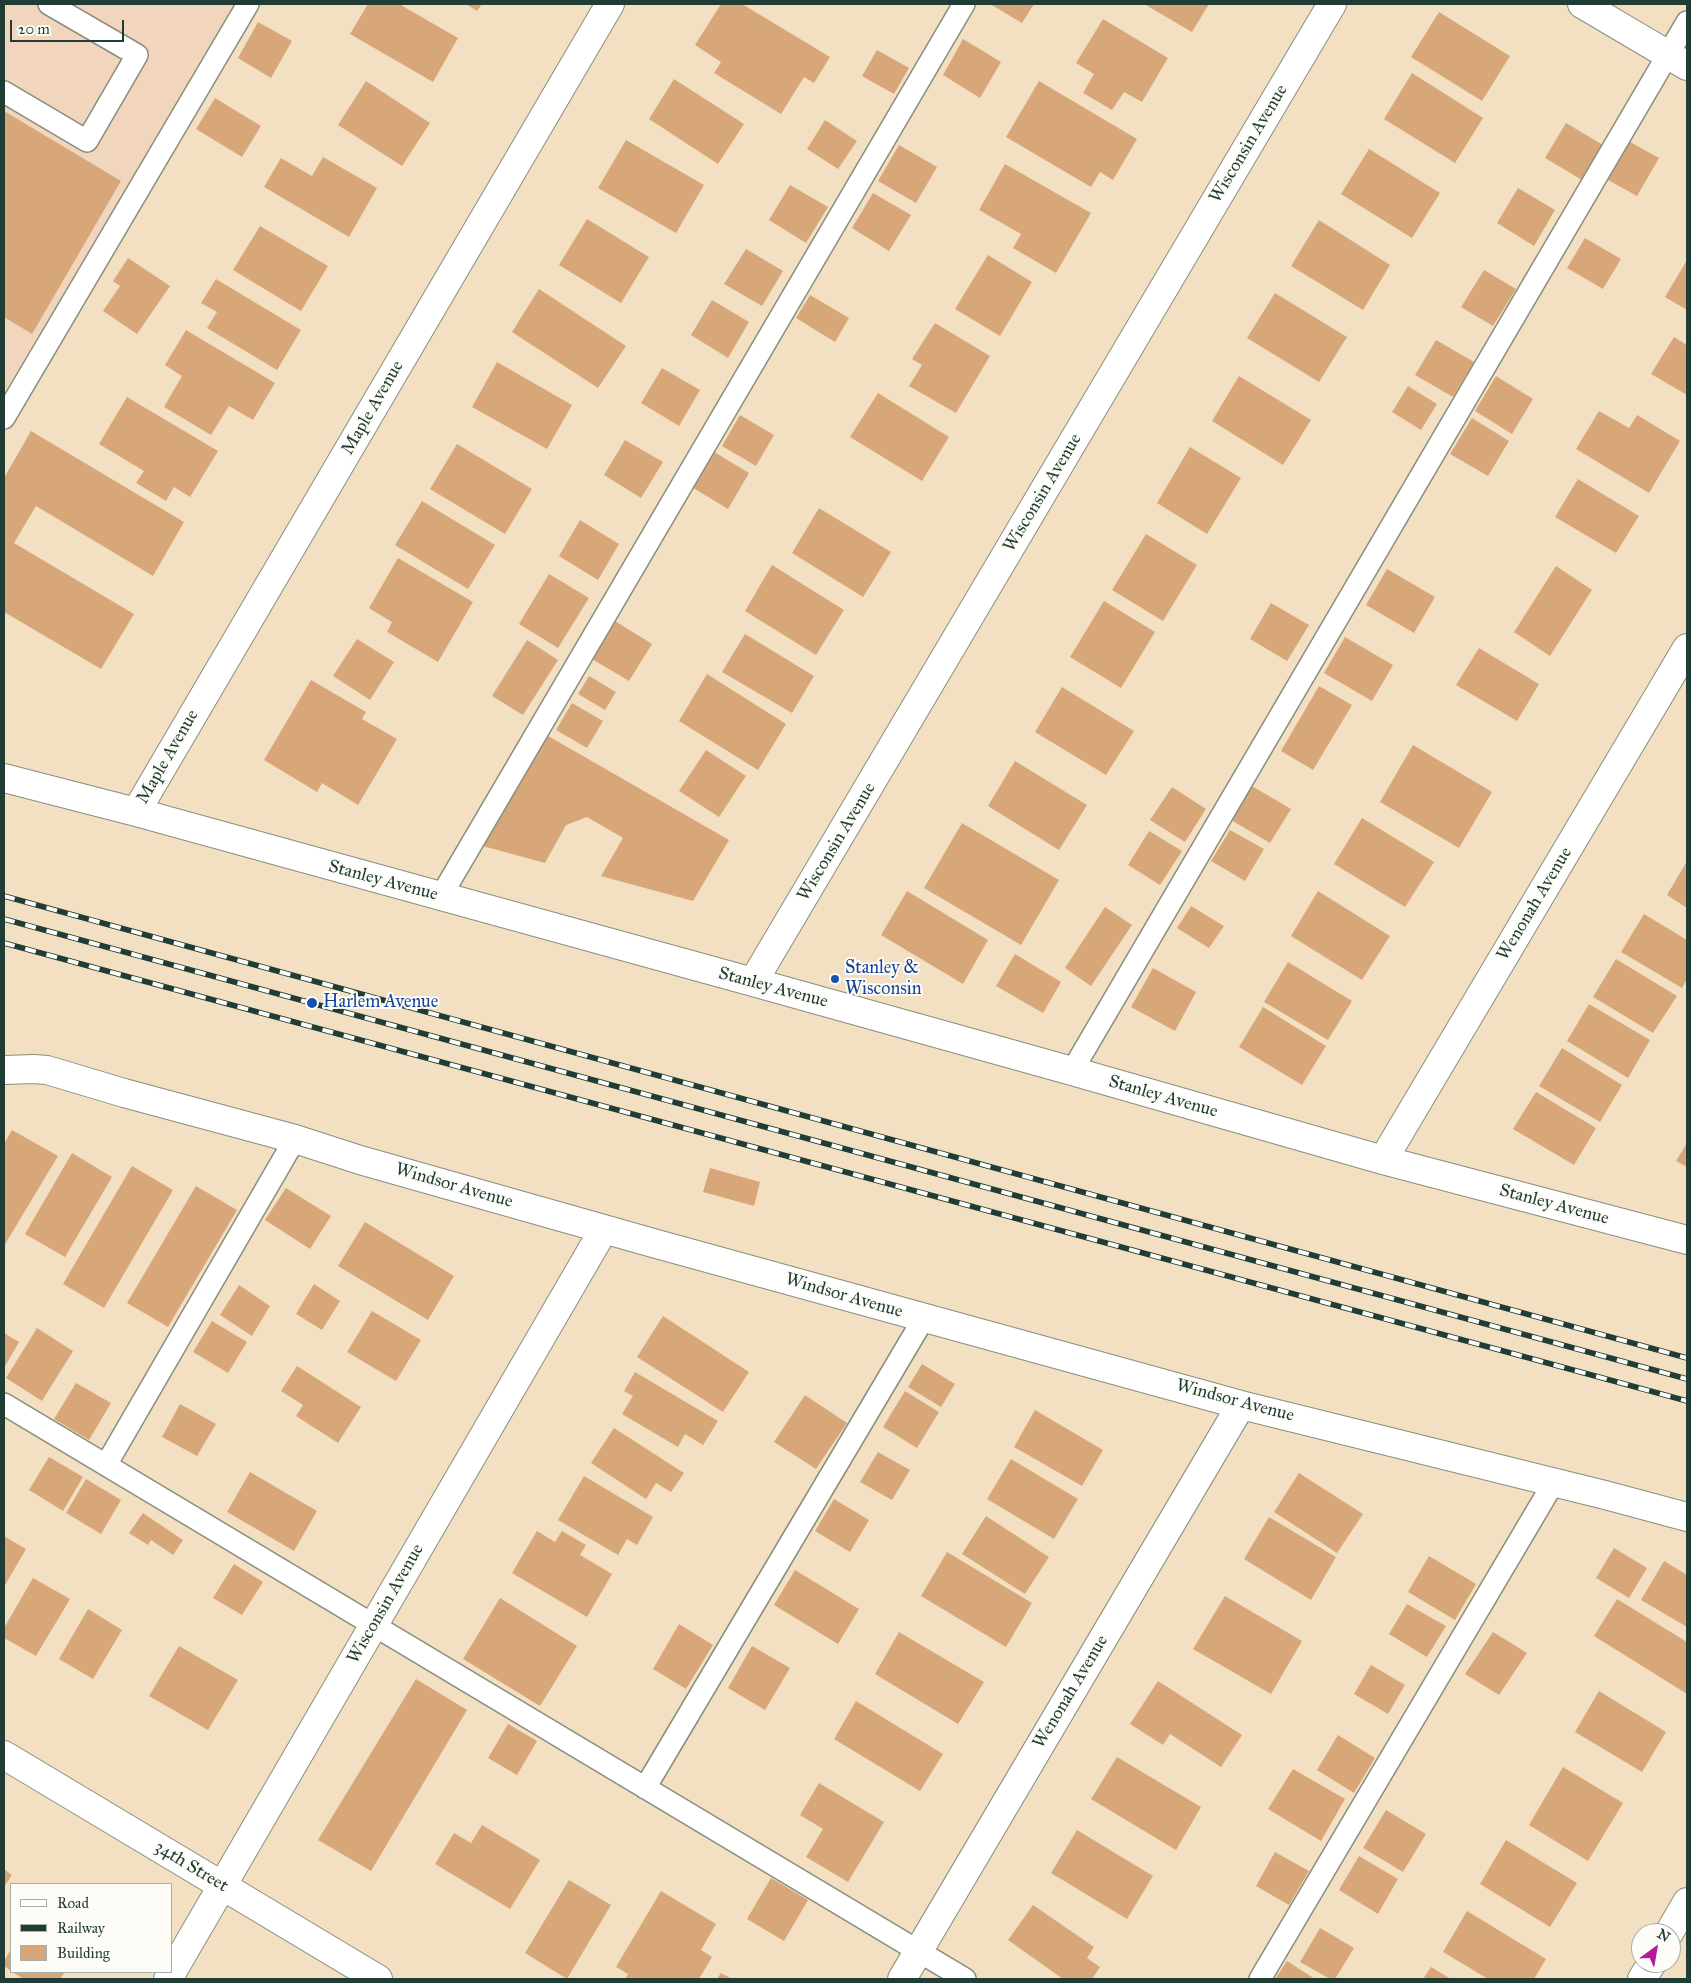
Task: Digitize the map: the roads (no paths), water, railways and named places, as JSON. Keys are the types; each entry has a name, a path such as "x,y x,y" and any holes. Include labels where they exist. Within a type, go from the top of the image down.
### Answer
{"street":[{"name":"Maple Avenue","path":"136,812 610,4"},
{"name":"Wisconsin Avenue","path":"753,982 1332,4"},
{"path":"1582,4 1678,61"},
{"name":"Wenonah Avenue","path":"1383,1160 1687,648"},
{"name":"Stanley Avenue","path":"4,778 136,812 753,982 1383,1160 1687,1240"},
{"name":"Windsor Avenue","path":"4,1070 47,1070 924,1318 1241,1404 1687,1517"},
{"name":"Wisconsin Avenue","path":"172,1972 604,1229"},
{"name":"Wenonah Avenue","path":"902,1979 1241,1404"},
{"name":"34th Street","path":"4,1755 378,1979"},
{"path":"1675,1923 1687,1902"}],"lane":[{"path":"4,92 87,141 137,55 49,4"},
{"path":"4,418 248,4"},
{"path":"441,896 964,4"},
{"path":"1072,1071 1678,61 1687,22"},
{"path":"106,1465 295,1139"},
{"path":"646,1788 924,1318"},
{"path":"4,1404 965,1979"},
{"path":"1260,1979 1554,1482"}],"railway":[{"path":"4,896 1687,1358"},
{"path":"4,919 1687,1379"},
{"path":"4,943 1687,1401"}],"place":[{"name":"Stanley & Wisconsin","path":"835,979"},
{"name":"Harlem Avenue","path":"312,1003"}]}
